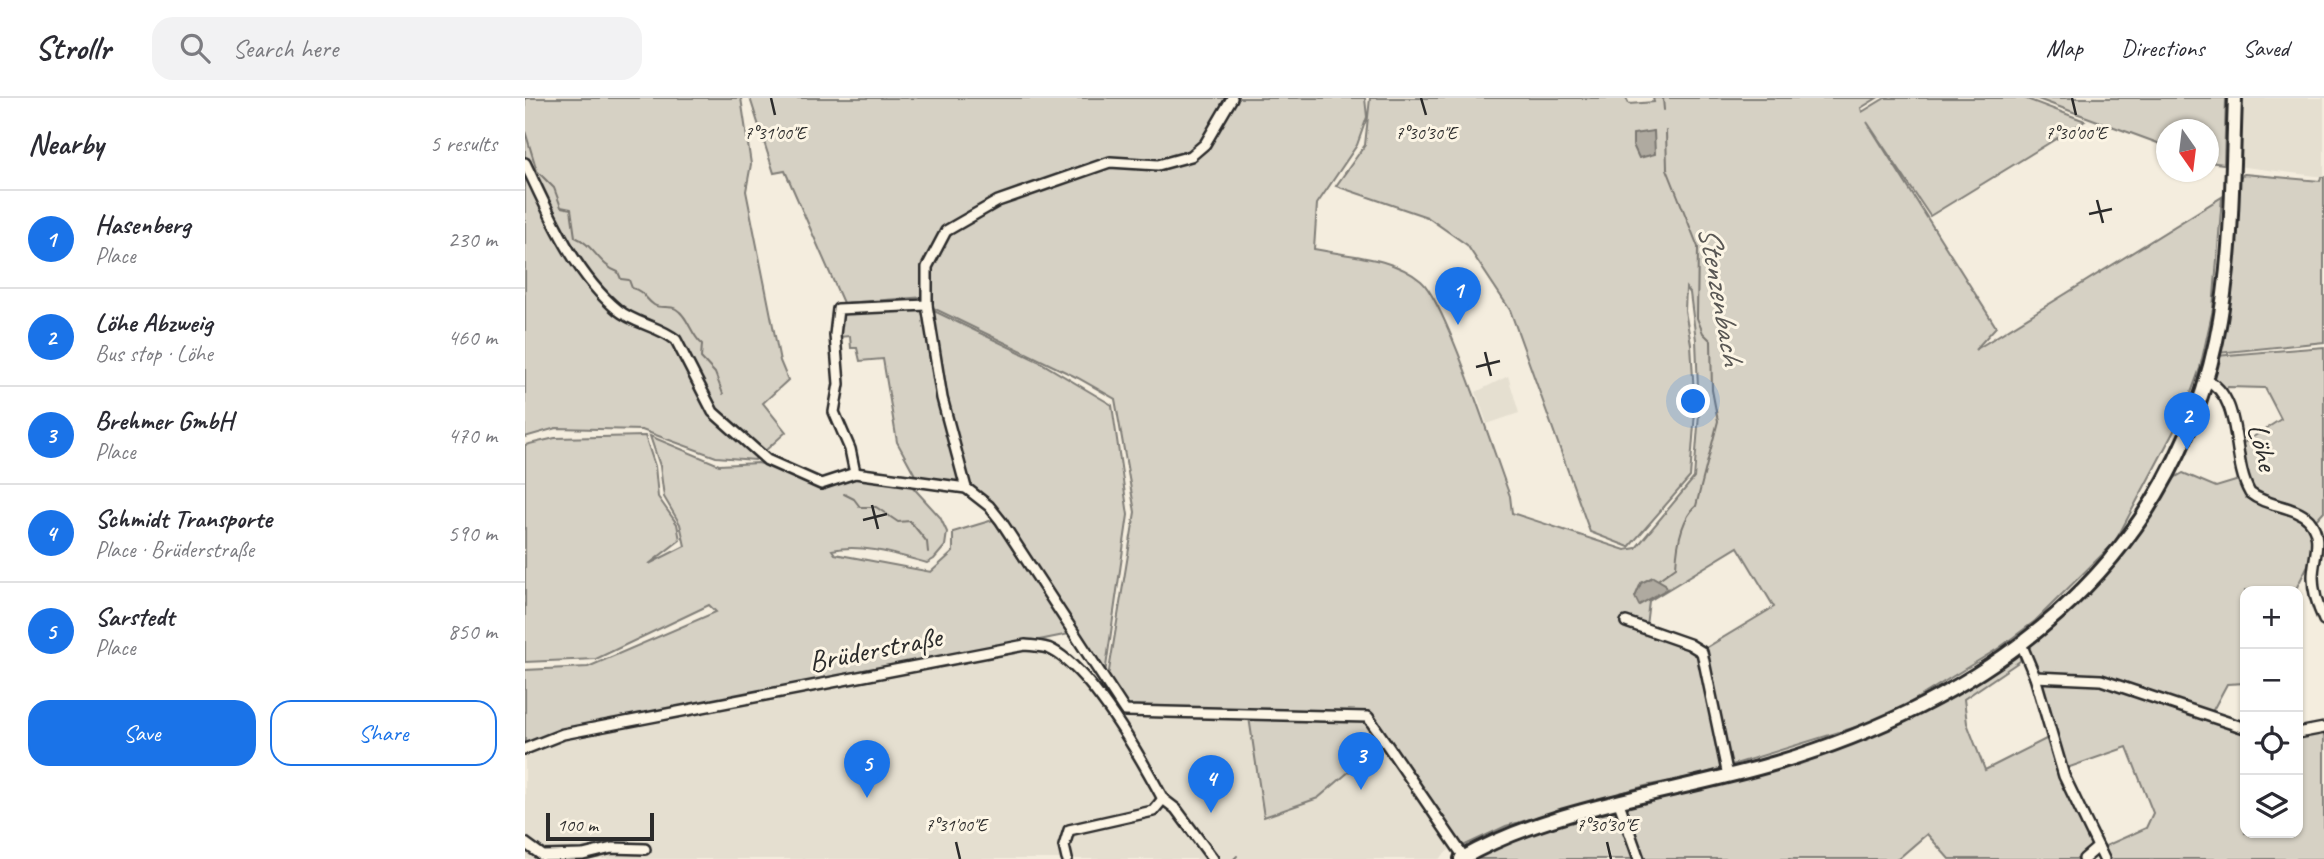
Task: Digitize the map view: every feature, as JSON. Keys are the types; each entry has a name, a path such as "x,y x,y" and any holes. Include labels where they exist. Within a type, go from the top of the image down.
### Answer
{"main road":[{"path":"1462,858 1512,833 1728,776 1822,748 1887,724 1977,677 2022,646 2087,586 2122,544 2153,498 2176,454 2205,379 2216,340 2227,275 2234,169 2235,98"}],"street":[{"path":"966,488 941,398 927,305 927,267 946,231 998,201 1110,162 1158,165 1191,156 1205,144 1232,98"},
{"path":"525,163 557,228 602,294 619,311 667,332 676,340 713,412 767,460 821,484 855,473 966,488 989,506 1125,711 1368,717 1462,858"},
{"path":"855,473 850,449 834,412 839,384 835,335 838,309 927,305"},
{"name":"Löhe","path":"2205,379 2226,396 2243,477 2250,493 2301,514 2313,525 2319,539 2319,553 2313,578 2324,620"},
{"path":"1626,622 1689,644 1702,652 1728,776"},
{"name":"Brüderstraße","path":"525,749 563,734 1025,645 1050,649 1074,666 1114,720 1163,799 1176,809 1213,859"},
{"path":"2022,646 2035,677 2064,776 2104,859"},
{"path":"2035,677 2101,680 2240,726"},
{"path":"2303,732 2324,728"},
{"path":"1066,859 1064,846 1069,830 1153,811 1163,799"},
{"path":"1619,803 1639,859"},
{"path":"525,843 543,856 583,855 612,848 645,849"},
{"path":"2084,859 2098,847"}],"shaded area":[{"path":"525,98 741,98 751,164 746,191 780,361 788,380 763,403 786,432 765,451 729,418 728,431 757,453 755,460 716,457 642,430 556,428 525,437"},
{"path":"750,98 1365,98 1367,117 1357,145 1317,204 1314,249 1384,262 1421,281 1431,295 1456,348 1510,496 1512,513 1625,550 1636,548 1694,478 1699,413 1696,340 1690,293 1686,288 1685,311 1691,344 1695,412 1690,477 1629,547 1590,532 1510,310 1467,245 1427,217 1336,186 1365,145 1370,98 1626,98 1629,104 1654,102 1653,98 1877,98 1861,108 1862,112 1885,98 2024,98 2085,121 1930,216 1867,122 1996,327 1975,350 2222,197 2213,309 2200,368 2184,412 2115,542 2035,621 1999,648 1885,718 1696,776 1645,786 1506,826 1461,847 1383,743 1318,798 1264,817 1249,717 1125,711 1107,683 1135,512 1115,399 1078,378 927,305 925,297 843,303 785,171 774,173","holes":["1738,547 1774,607 1699,652 1646,626 1649,601"]},
{"path":"2035,98 2226,98 2224,164 2219,163 2219,119 2156,119 2156,142"},
{"path":"2240,98 2324,98 2324,177 2237,166"},
{"path":"1654,131 1655,154 1639,158 1633,145 1633,134"},
{"path":"2244,174 2320,181 2321,177 2324,177 2324,342 2218,353 2237,180"},
{"path":"924,308 962,484 915,475 897,442 883,359 860,361 857,348 851,348 850,336 838,337 840,310"},
{"path":"930,309 1038,361 1112,405 1128,515 1105,674 990,502 968,486 943,396"},
{"path":"2324,347 2324,511 2314,522 2264,500 2252,490 2247,480 2239,446 2281,419 2265,388 2228,387 2223,391 2212,375 2216,356"},
{"path":"1508,376 1519,413 1487,424 1476,392"},
{"path":"645,436 655,466 658,497 677,524 680,540 649,564 685,546 680,524 664,497 660,466 650,436 719,465 758,463 774,467 822,489 861,477 910,484 940,517 947,532 945,546 927,563 868,549 832,550 835,554 931,572 953,552 953,532 993,520 1069,634 525,744 525,670 588,667 716,612 709,605 596,659 525,662 525,445 555,438"},
{"path":"2183,473 2216,487 2239,480 2255,500 2302,519 2310,528 2317,547 2298,586 2240,586 2240,683 2227,684 2212,712 2100,675 2038,673 2026,647 2092,586 2169,481"},
{"path":"1653,577 1665,584 1667,589 1639,605 1635,597 1641,583"},
{"path":"1048,637 1114,720 1249,717 1318,798 1382,748 1451,848 1439,859 525,859 525,747"},
{"path":"2021,648 2020,661 1964,699 1967,723 1985,770 2048,738 2095,844 2078,859 1949,859 1927,834 1898,859 1643,859 1623,806 1780,764 1880,728 1929,706 1976,680"},
{"path":"2040,681 2100,684 2240,730 2240,838 2303,838 2303,735 2324,731 2324,859 2106,859 2101,848 2146,828 2153,813 2127,747 2067,768"},
{"path":"1614,811 1636,859 1472,859 1518,837"}],"waterway":[{"name":"Stenzenbach","path":"1663,98 1664,110"},
{"path":"525,131 537,171 554,188 561,207 571,209 575,237 587,244 606,265 618,272 621,279 629,280 632,288 654,305 674,308 680,312 702,344 701,358 715,373 723,394"},
{"name":"Stenzenbach","path":"1659,579 1676,567 1681,534 1687,518 1696,506 1718,421 1712,390 1711,341 1703,333 1697,318 1698,247 1667,169 1666,131"},
{"path":"844,494 854,499 860,507 876,507 898,522 910,521 927,542 928,552"},
{"path":"1234,859 1237,856"}],"place":[{"name":"Hasenberg","path":"1458,325"},
{"name":"Löhe Abzweig","path":"2187,450"},
{"name":"Brehmer GmbH","path":"1361,790"},
{"name":"Sarstedt","path":"867,798"},
{"name":"Schmidt Transporte","path":"1211,813"}]}
